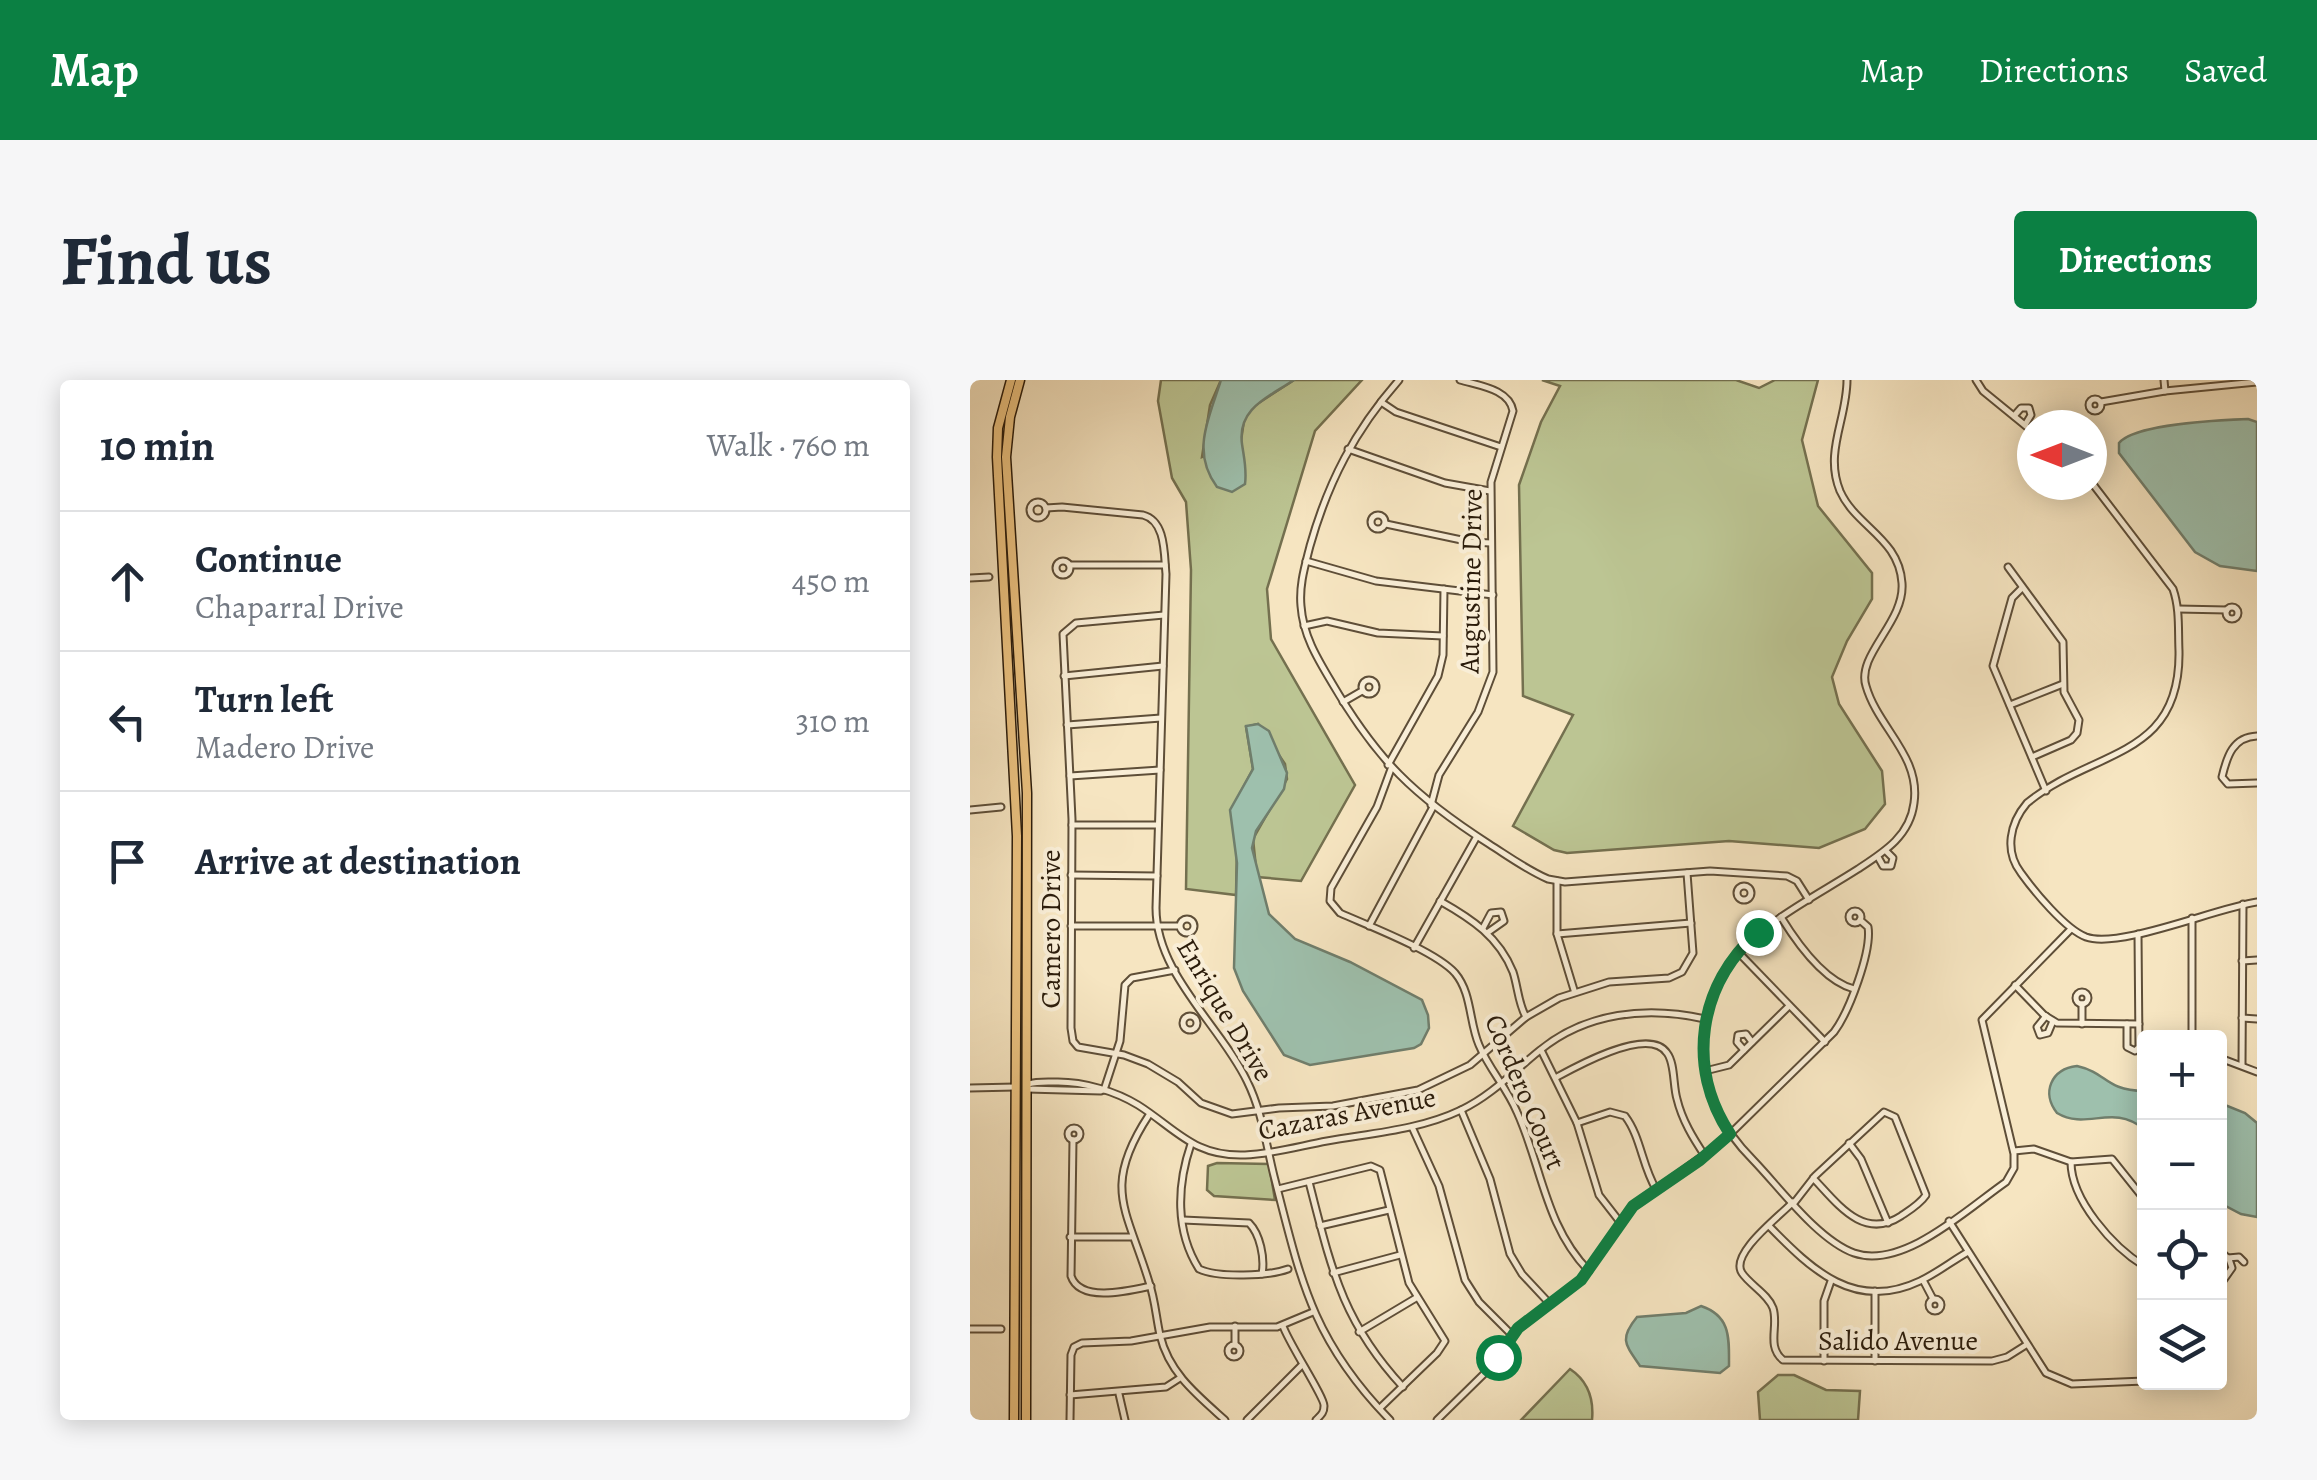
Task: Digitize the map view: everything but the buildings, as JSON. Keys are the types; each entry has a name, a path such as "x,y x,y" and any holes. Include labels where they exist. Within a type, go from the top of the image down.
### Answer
{"main road":[{"path":"1011,380 998,428 1017,836 1026,1420"},
{"path":"1001,457 1020,380"},
{"path":"1014,1420 1020,1087"}],"street":[{"path":"1399,380 1348,449 1326,498 1306,561 1300,596 1311,646 1365,738 1389,767 1432,806 1528,870 1557,882 1687,873 1791,877 1809,900"},
{"name":"Augustine Drive","path":"1369,926 1432,806 1439,774 1478,712 1491,682 1490,491 1513,411 1503,394 1460,380"},
{"path":"1847,380 1846,402 1833,451 1838,485 1849,504 1890,545 1902,580 1896,618 1867,664 1864,676 1867,690 1907,758 1915,797 1902,835 1886,850 1758,932 1738,952 1717,984 1705,1019 1704,1072 1713,1103 1730,1134 1838,1246 1871,1256 1909,1248 2006,1182 2014,1168 2014,1151 1982,1024 1986,1013 2072,929"},
{"path":"1979,380 1987,394 2017,418"},
{"path":"2164,380 2165,391"},
{"path":"2100,402 2257,382"},
{"path":"1380,402 1402,414 1501,447"},
{"path":"2014,416 2017,413"},
{"path":"1348,449 1445,483 1490,491"},
{"path":"2105,500 2174,590 2178,609 2176,695 2166,716 2142,739 2027,803 2018,814 2011,850 2022,874 2072,929 2098,940 2257,902"},
{"name":"Enrique Drive","path":"1046,508 1153,518 1160,532 1165,564 1157,926 1165,952 1241,1069 1260,1112 1313,1312 1340,1361 1390,1420"},
{"path":"1386,524 1492,543"},
{"path":"1306,561 1367,579 1493,595"},
{"path":"1070,564 1165,564"},
{"path":"2008,568 2063,642 2064,692 2079,720 2077,734 2049,752 2032,757"},
{"path":"970,578 989,577"},
{"name":"Cordero Court","path":"1444,588 1444,636 1435,685 1389,767 1377,807 1330,892 1335,909 1445,964 1460,980 1483,1055 1503,1084 1536,1158 1554,1222 1572,1254 1589,1271"},
{"path":"2022,588 2012,598 1994,662 2046,791"},
{"path":"2178,609 2227,610"},
{"name":"Camero Drive","path":"1164,615 1071,624 1062,638 1072,825 1073,1040 1082,1048 1114,1053 1158,1068 1216,1111 1239,1114 1333,1106 1418,1090 1457,1074 1526,1018 1574,991 1608,982 1678,975 1692,958 1687,873"},
{"path":"1304,626 1327,621 1378,633 1444,636"},
{"path":"1064,676 1162,666"},
{"path":"2010,705 2064,684"},
{"path":"1343,702 1362,691"},
{"path":"1067,725 1161,718"},
{"path":"2257,736 2246,736 2236,742 2222,773 2225,782 2257,783"},
{"path":"1070,776 1160,770"},
{"path":"970,810 1002,806"},
{"path":"1072,825 1158,825"},
{"path":"1414,948 1477,836"},
{"path":"1878,856 1883,866 1891,866 1893,858 1886,850"},
{"path":"1746,874 1746,886"},
{"path":"1072,875 1157,876"},
{"path":"1557,882 1556,934 1574,991"},
{"path":"1440,901 1485,930 1511,968 1526,1018"},
{"path":"2242,1065 2243,904"},
{"path":"1781,918 1792,936 1832,977 1854,990"},
{"path":"2192,918 2192,1030"},
{"path":"1437,1420 1490,1367 1512,1335 1589,1271 1633,1206 1730,1134 1824,1042 1845,1017 1854,990 1870,935 1860,920"},
{"path":"1556,934 1691,923"},
{"path":"1072,926 1179,926"},
{"path":"2127,1024 2127,1047 2133,1052 2139,1047 2138,933"},
{"path":"1738,952 1824,1042"},
{"path":"2242,960 2257,960"},
{"path":"1104,1090 1122,1034 1122,995 1128,981 1175,970"},
{"path":"2015,984 2053,1021 2138,1024"},
{"path":"2082,1004 2082,1024"},
{"path":"1704,1072 1726,1067 1789,1006"},
{"name":"Cazaras Avenue","path":"970,1088 1104,1090 1132,1101 1190,1144 1220,1154 1268,1152 1412,1127 1461,1110 1503,1084 1541,1049 1578,1027 1620,1014 1656,1012 1705,1019"},
{"path":"1196,1019 1204,1013"},
{"path":"2046,1016 2037,1028 2040,1034 2048,1033 2053,1021"},
{"path":"2242,1018 2257,1019"},
{"path":"1744,1050 1737,1042 1738,1034 1746,1034 1752,1042"},
{"path":"1557,1077 1613,1050 1658,1046 1670,1058 1680,1112 1704,1156"},
{"path":"1541,1049 1578,1124 1599,1195 1620,1222"},
{"path":"2227,1060 2257,1072"},
{"path":"1461,1110 1490,1178 1510,1254 1522,1274 1551,1304"},
{"path":"1578,1124 1610,1112 1626,1116 1656,1189"},
{"name":"Salido Avenue","path":"1888,1223 1923,1201 1926,1195 1888,1112 1880,1113 1849,1142 1741,1254 1738,1268 1773,1308 1774,1344 1779,1357 1786,1361 1996,1361 2026,1345"},
{"path":"1150,1114 1131,1144 1122,1172 1121,1199 1150,1286 1160,1335 1180,1378 1224,1420"},
{"path":"1412,1127 1439,1186 1464,1280 1512,1335"},
{"path":"1073,1140 1071,1276 1080,1290 1118,1291 1150,1286"},
{"path":"1813,1178 1853,1218 1874,1225 1888,1223 1861,1159 1849,1142"},
{"path":"1190,1144 1180,1188 1182,1220 1193,1258 1203,1272 1276,1274 1288,1269"},
{"path":"2014,1151 2032,1148 2072,1162 2112,1159 2137,1190"},
{"path":"2072,1162 2074,1187 2118,1248 2137,1261"},
{"path":"1278,1189 1371,1166 1377,1168 1416,1298 1446,1341 1380,1409"},
{"path":"1308,1182 1332,1274 1359,1332 1402,1386"},
{"path":"1320,1226 1389,1210"},
{"path":"1182,1220 1248,1222 1258,1237 1264,1263 1262,1274"},
{"path":"1950,1221 2046,1373 2072,1384 2137,1381"},
{"path":"1769,1226 1806,1264 1831,1281 1874,1291 1923,1280 1968,1252"},
{"path":"1070,1237 1131,1237"},
{"path":"1332,1274 1400,1255"},
{"path":"2227,1260 2230,1264 2241,1269 2244,1262 2239,1257 2230,1264 2227,1270"},
{"path":"1923,1280 1932,1299"},
{"path":"1824,1361 1824,1306 1831,1281"},
{"path":"1874,1291 1874,1361"},
{"path":"1359,1332 1416,1298"},
{"path":"1070,1420 1071,1355 1078,1344 1198,1328 1282,1326 1313,1312"},
{"path":"1235,1326 1235,1345"},
{"path":"1282,1326 1324,1401 1324,1411 1316,1420"},
{"path":"970,1329 1001,1329"},
{"path":"1247,1420 1301,1366"},
{"path":"1070,1395 1166,1387 1180,1378"},
{"path":"1119,1393 1125,1420"}],"shaded area":[{"path":"1161,380 1221,380 1210,405 1202,457 1241,441 1244,420 1251,408 1294,380 1362,380 1315,431 1267,589 1271,639 1355,785 1301,881 1257,877 1253,839 1287,779 1285,764 1258,724 1246,727 1253,769 1231,810 1237,845 1236,895 1186,889 1191,570 1186,502 1172,478 1158,401"},
{"path":"1221,380 1294,380 1265,398 1244,421 1245,484 1232,492 1217,487 1205,460 1205,434"},
{"path":"1542,380 1736,380 1759,388 1775,380 1818,380 1802,440 1818,506 1872,573 1872,599 1847,641 1832,677 1839,704 1882,771 1885,804 1865,829 1819,848 1729,841 1567,853 1554,850 1513,826 1573,715 1523,696 1519,485 1541,422 1560,386"},
{"path":"2248,419 2257,422 2257,571 2220,566 2195,552 2119,453 2119,443 2142,431"},
{"path":"1258,724 1269,731 1287,773 1284,789 1256,831 1252,848 1269,914 1295,939 1350,962 1422,1000 1429,1028 1421,1044 1414,1048 1310,1065 1284,1055 1243,991 1234,968 1237,863 1230,810 1253,769 1246,726"},
{"path":"2077,1066 2121,1088 2137,1090 2137,1125 2121,1118 2079,1119 2057,1113 2049,1090 2055,1077"},
{"path":"2227,1106 2257,1123 2257,1217 2227,1207"},
{"path":"1269,1164 1275,1200 1214,1196 1207,1190 1208,1166"},
{"path":"1701,1306 1723,1322 1729,1366 1720,1373 1640,1366 1626,1342 1637,1317 1686,1313"},
{"path":"1570,1369 1588,1391 1592,1420 1521,1420"},
{"path":"1778,1375 1794,1375 1826,1390 1860,1391 1858,1420 1760,1420 1758,1392"}],"route":[{"path":"1498,1357 1518,1328 1581,1280 1633,1206 1730,1134 1706,1081 1705,1019 1724,972 1758,932"}]}
